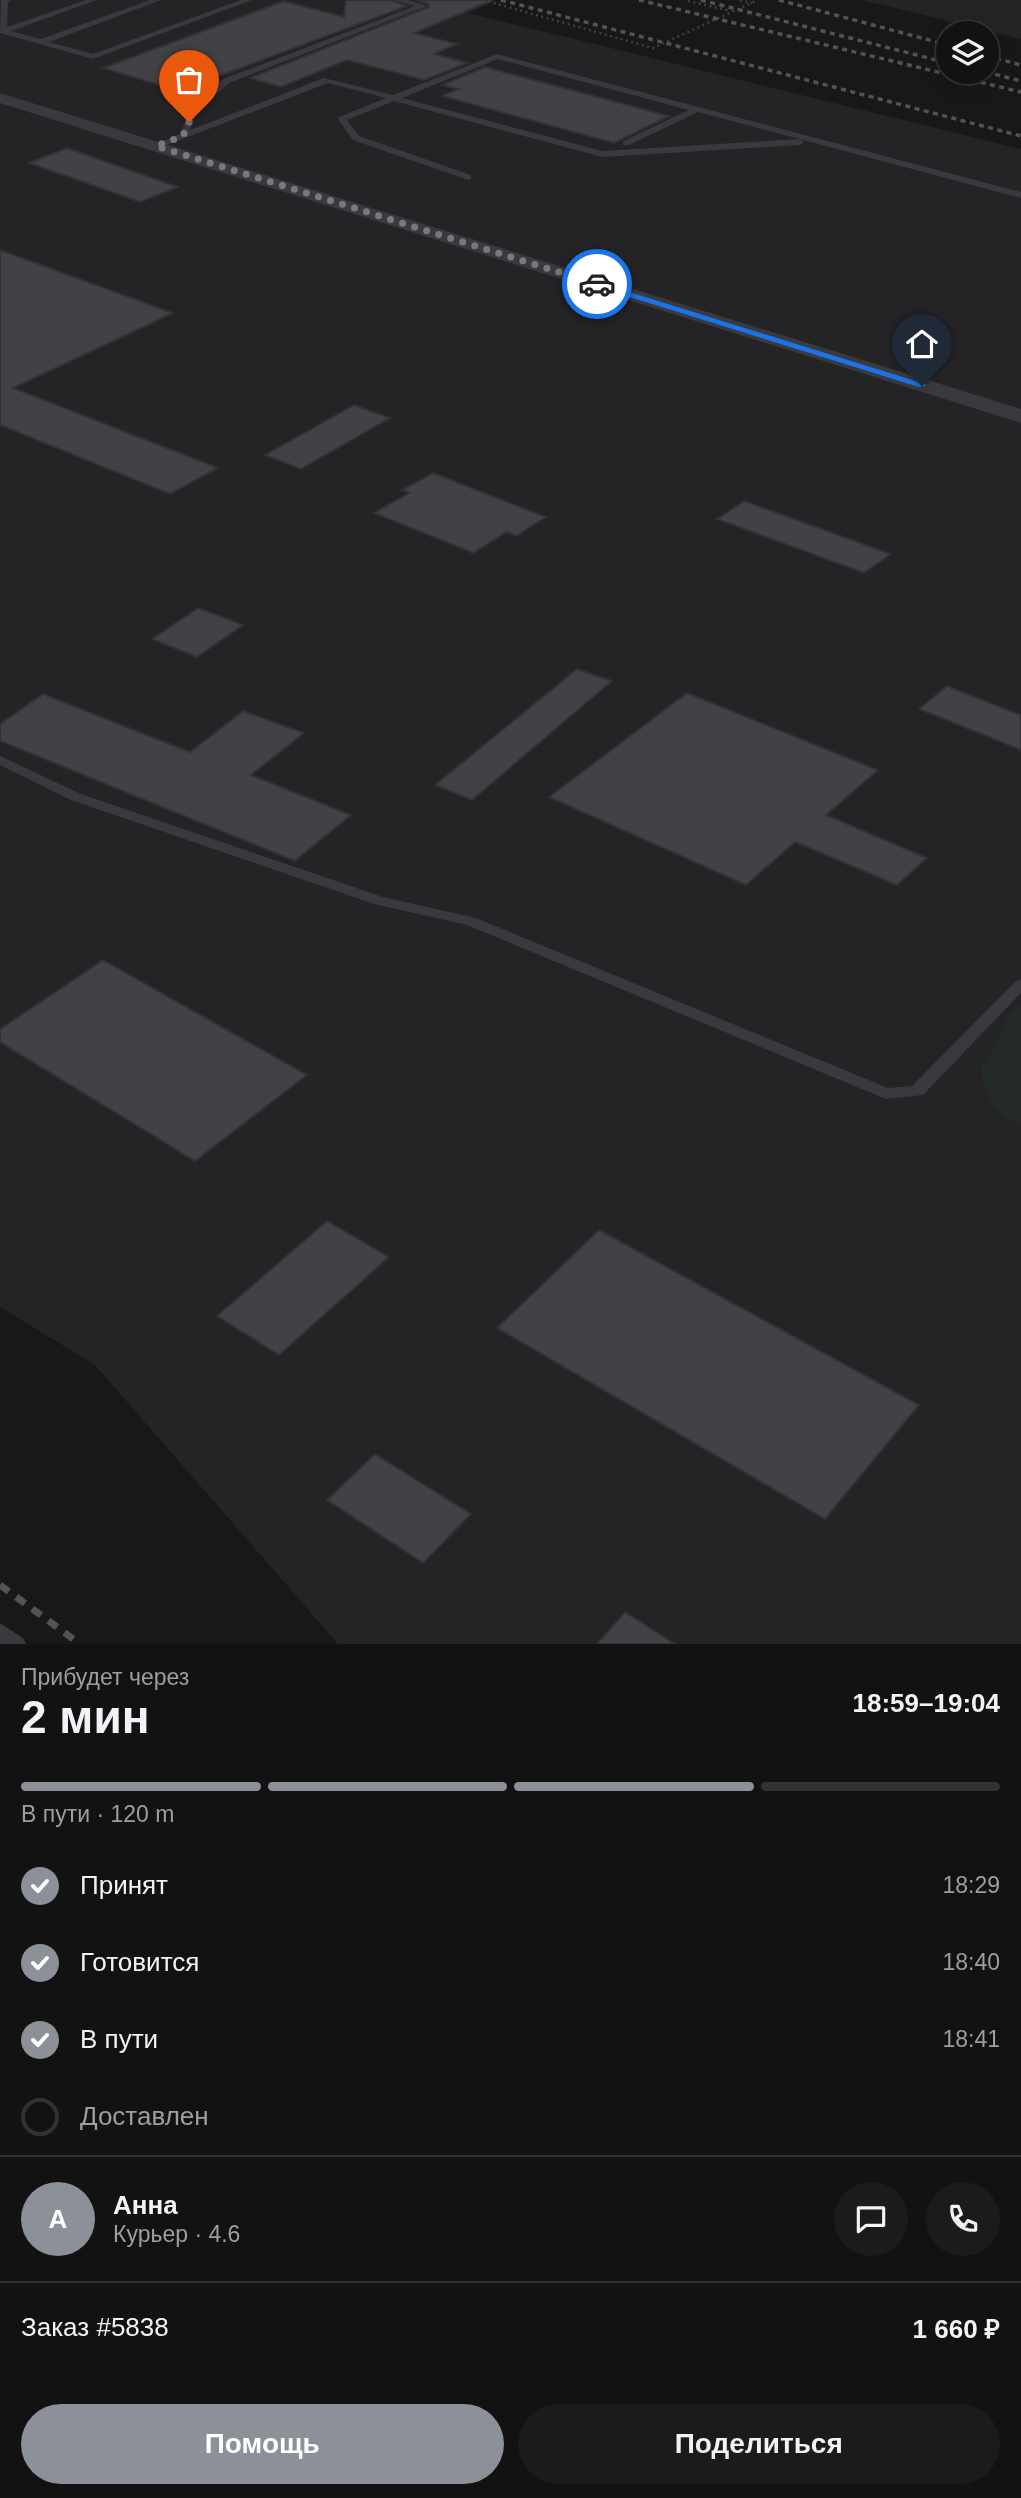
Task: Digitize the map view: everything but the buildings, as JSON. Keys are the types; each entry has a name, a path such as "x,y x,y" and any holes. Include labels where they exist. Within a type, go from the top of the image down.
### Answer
{"street":[{"path":"0,98 1021,416"}],"lane":[{"path":"3,31 4,0"},
{"path":"3,31 93,0"},
{"path":"41,42 157,0"},
{"path":"3,31 93,57 248,0"},
{"path":"183,136 194,109 226,81 423,6 398,0"},
{"path":"468,177 356,138 342,119 497,56 1021,195"},
{"path":"156,146 327,80 601,153 812,141"},
{"path":"626,143 697,109"},
{"path":"0,760 76,797 379,901 471,921 886,1094 917,1091 1021,984"},
{"path":"0,1632 16,1644"}],"path":[{"path":"483,0 653,48 758,0"},
{"path":"740,0 752,3"},
{"path":"688,1 732,12"}],"shaded area":[{"path":"0,0 474,0 489,4 468,13 1021,149 1021,1644 338,1644 95,1365 0,1307"},
{"path":"862,0 1021,0 1021,39 999,34 999,21 948,21"},
{"path":"1021,1005 1021,1127 1003,1115 992,1102 985,1087 981,1066 996,1045 1010,1011"}],"railway":[{"path":"501,0 1021,136"},
{"path":"639,0 1021,92"},
{"path":"701,0 936,60"},
{"path":"779,0 936,42"},
{"path":"999,59 1021,65"},
{"path":"999,75 1021,81"},
{"path":"0,1585 80,1644"}],"way so far":[{"path":"189,122 183,136 156,146 597,284"}],"route":[{"path":"597,284 922,386"}]}
